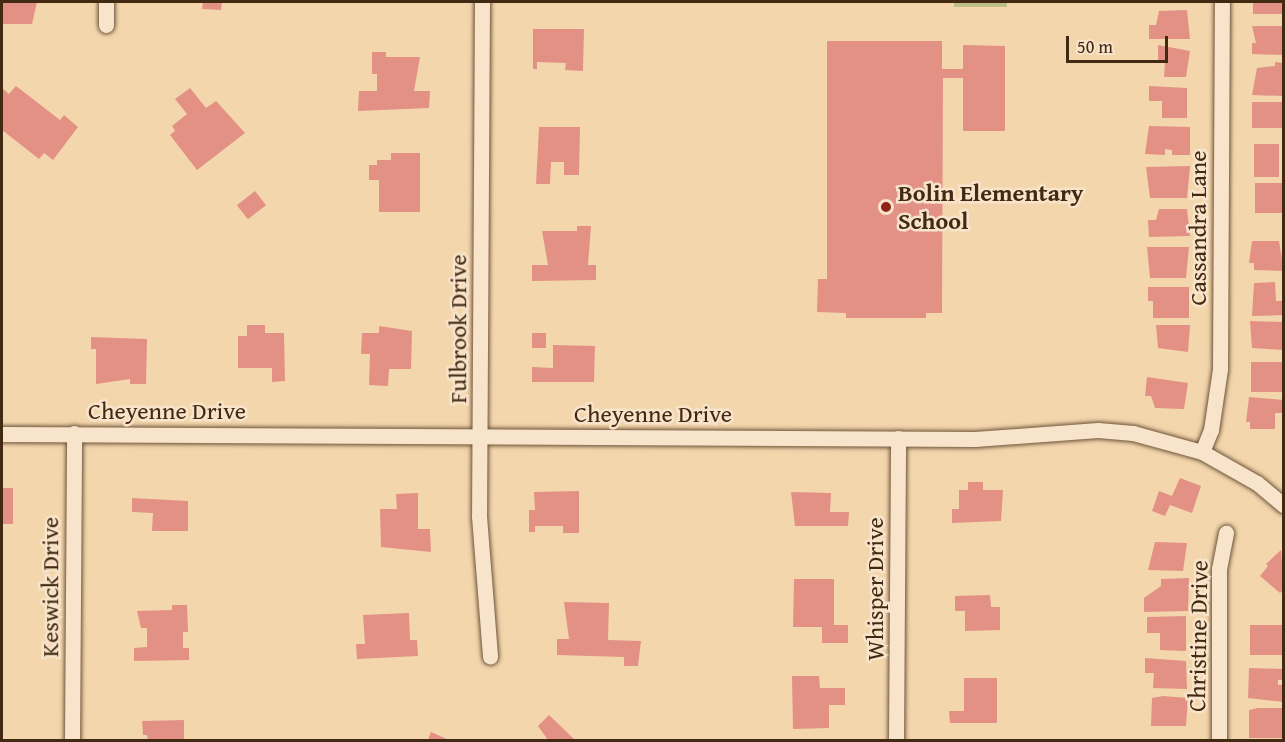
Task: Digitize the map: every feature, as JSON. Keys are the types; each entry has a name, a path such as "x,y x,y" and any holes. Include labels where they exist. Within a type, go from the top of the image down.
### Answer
{"street":[{"path":"106,2 106,25"},
{"name":"Fulbrook Drive","path":"482,2 480,552 490,657"},
{"name":"Cassandra Lane","path":"1202,452 1211,430 1220,369 1222,2"},
{"name":"Cheyenne Drive","path":"2,434 1006,438 1086,430 1133,433 1202,452 1257,483 1284,506"},
{"name":"Keswick Drive","path":"72,741 74,433"},
{"name":"Whisper Drive","path":"896,741 898,438"},
{"name":"Christine Drive","path":"1220,741 1220,569 1226,533"}],"shaded area":[{"path":"954,2 1007,2 1007,7 954,7"}],"building":[{"path":"2,2 37,2 32,24 2,24"},
{"path":"203,2 222,2 221,10 202,9"},
{"path":"1253,2 1284,2 1284,14 1253,14"},
{"path":"1187,10 1190,39 1149,39 1149,25 1156,25 1159,11"},
{"path":"1252,26 1284,26 1284,55 1252,54 1252,43 1256,43"},
{"path":"533,29 584,29 583,71 565,70 566,63 537,62 537,69 533,69"},
{"path":"827,41 942,41 942,69 963,69 963,45 1005,46 1005,131 963,131 963,78 943,78 942,313 926,313 926,318 846,318 846,313 817,312 818,279 827,279"},
{"path":"1158,45 1190,51 1186,77 1164,77 1165,61 1158,61"},
{"path":"372,52 386,52 386,57 420,57 414,91 430,91 429,108 358,111 359,91 377,91 377,74 372,74"},
{"path":"1275,62 1284,63 1284,96 1252,95 1257,68 1275,66"},
{"path":"16,86 60,120 64,115 78,127 53,160 44,153 39,159 2,130 2,88 9,94"},
{"path":"1149,86 1187,88 1187,118 1162,118 1162,101 1149,101"},
{"path":"190,88 206,108 216,101 245,133 197,170 170,135 175,131 172,126 187,114 175,99"},
{"path":"1252,102 1284,102 1284,128 1252,128"},
{"path":"1149,126 1190,127 1190,155 1172,155 1172,150 1165,149 1165,155 1145,154"},
{"path":"539,127 580,127 579,175 564,175 564,162 551,162 550,184 536,184"},
{"path":"1254,144 1279,144 1279,177 1254,177"},
{"path":"391,153 420,153 420,212 379,212 379,180 369,180 369,165 377,165 377,160 391,160"},
{"path":"1190,166 1187,198 1150,198 1146,167"},
{"path":"1255,183 1284,183 1284,213 1255,213"},
{"path":"255,191 266,205 248,219 237,205"},
{"path":"1159,209 1187,209 1190,236 1149,237 1148,220 1156,220"},
{"path":"577,226 591,226 588,265 596,265 596,280 532,281 532,265 548,265 542,231 577,231"},
{"path":"1252,241 1279,241 1284,271 1254,270 1254,263 1249,263"},
{"path":"1147,247 1189,247 1186,278 1150,278"},
{"path":"1275,282 1276,301 1284,301 1284,315 1252,316 1254,283"},
{"path":"1148,287 1189,287 1189,318 1153,318 1153,301 1148,301"},
{"path":"1250,321 1284,322 1284,350 1252,348"},
{"path":"247,325 265,325 265,333 284,333 285,381 272,382 272,368 238,368 238,336 247,336"},
{"path":"1156,325 1190,325 1188,352 1158,348"},
{"path":"379,326 412,331 411,369 389,369 388,386 369,385 370,354 361,354 362,333 379,333"},
{"path":"532,333 546,333 546,348 532,348"},
{"path":"91,337 147,339 146,384 130,384 130,379 96,384 96,349 91,349"},
{"path":"553,345 595,346 594,382 532,382 532,367 553,368"},
{"path":"1251,362 1284,362 1284,392 1251,392"},
{"path":"1147,377 1188,383 1184,409 1155,408 1151,396 1145,396"},
{"path":"1249,397 1284,400 1284,413 1275,413 1275,429 1250,429 1250,422 1246,422"},
{"path":"1180,478 1201,486 1192,513 1170,505 1165,516 1152,511 1159,491 1172,496"},
{"path":"968,482 983,482 983,490 1003,490 1001,521 952,523 952,509 959,509 959,490 968,490"},
{"path":"2,488 13,488 13,524 2,524"},
{"path":"579,491 579,533 563,533 563,526 535,526 535,532 529,532 529,510 535,510 534,492"},
{"path":"791,492 831,493 830,512 849,512 848,526 795,526"},
{"path":"418,493 418,529 430,529 431,552 381,547 380,509 397,509 396,494"},
{"path":"132,498 188,501 188,531 152,531 153,513 132,512"},
{"path":"1155,542 1187,543 1183,571 1148,570"},
{"path":"1281,550 1284,589 1280,593 1260,576 1268,566 1266,564"},
{"path":"1189,578 1188,611 1144,612 1144,598 1161,586 1161,579"},
{"path":"794,579 834,579 834,625 848,625 848,643 822,643 822,627 793,627"},
{"path":"990,595 991,607 1000,607 1000,630 965,631 965,611 955,611 955,596"},
{"path":"564,602 609,603 608,640 641,641 638,666 624,666 624,657 557,655 557,639 569,639"},
{"path":"172,605 187,605 188,632 183,632 183,648 189,648 189,660 134,661 134,648 147,647 147,628 141,628 137,611 172,610"},
{"path":"409,613 410,640 417,640 418,656 357,659 356,644 365,644 363,615"},
{"path":"1186,616 1186,651 1160,650 1160,633 1147,633 1147,617"},
{"path":"1250,625 1284,625 1284,655 1250,655"},
{"path":"1145,658 1186,661 1187,689 1153,688 1154,673 1145,673"},
{"path":"1249,668 1284,669 1284,680 1278,680 1278,685 1284,685 1284,702 1248,698"},
{"path":"792,676 819,676 820,688 845,688 845,705 829,705 829,728 793,729"},
{"path":"964,678 997,678 997,723 950,723 949,711 964,711"},
{"path":"1163,696 1188,698 1186,726 1151,726 1152,698"},
{"path":"1284,708 1282,738 1249,738 1249,710"},
{"path":"549,715 575,740 548,740 538,726"},
{"path":"184,720 184,740 148,740 147,735 143,735 142,721"},
{"path":"431,732 449,740 428,740"}],"place":[{"name":"Bolin Elementary School","path":"886,207"}]}
